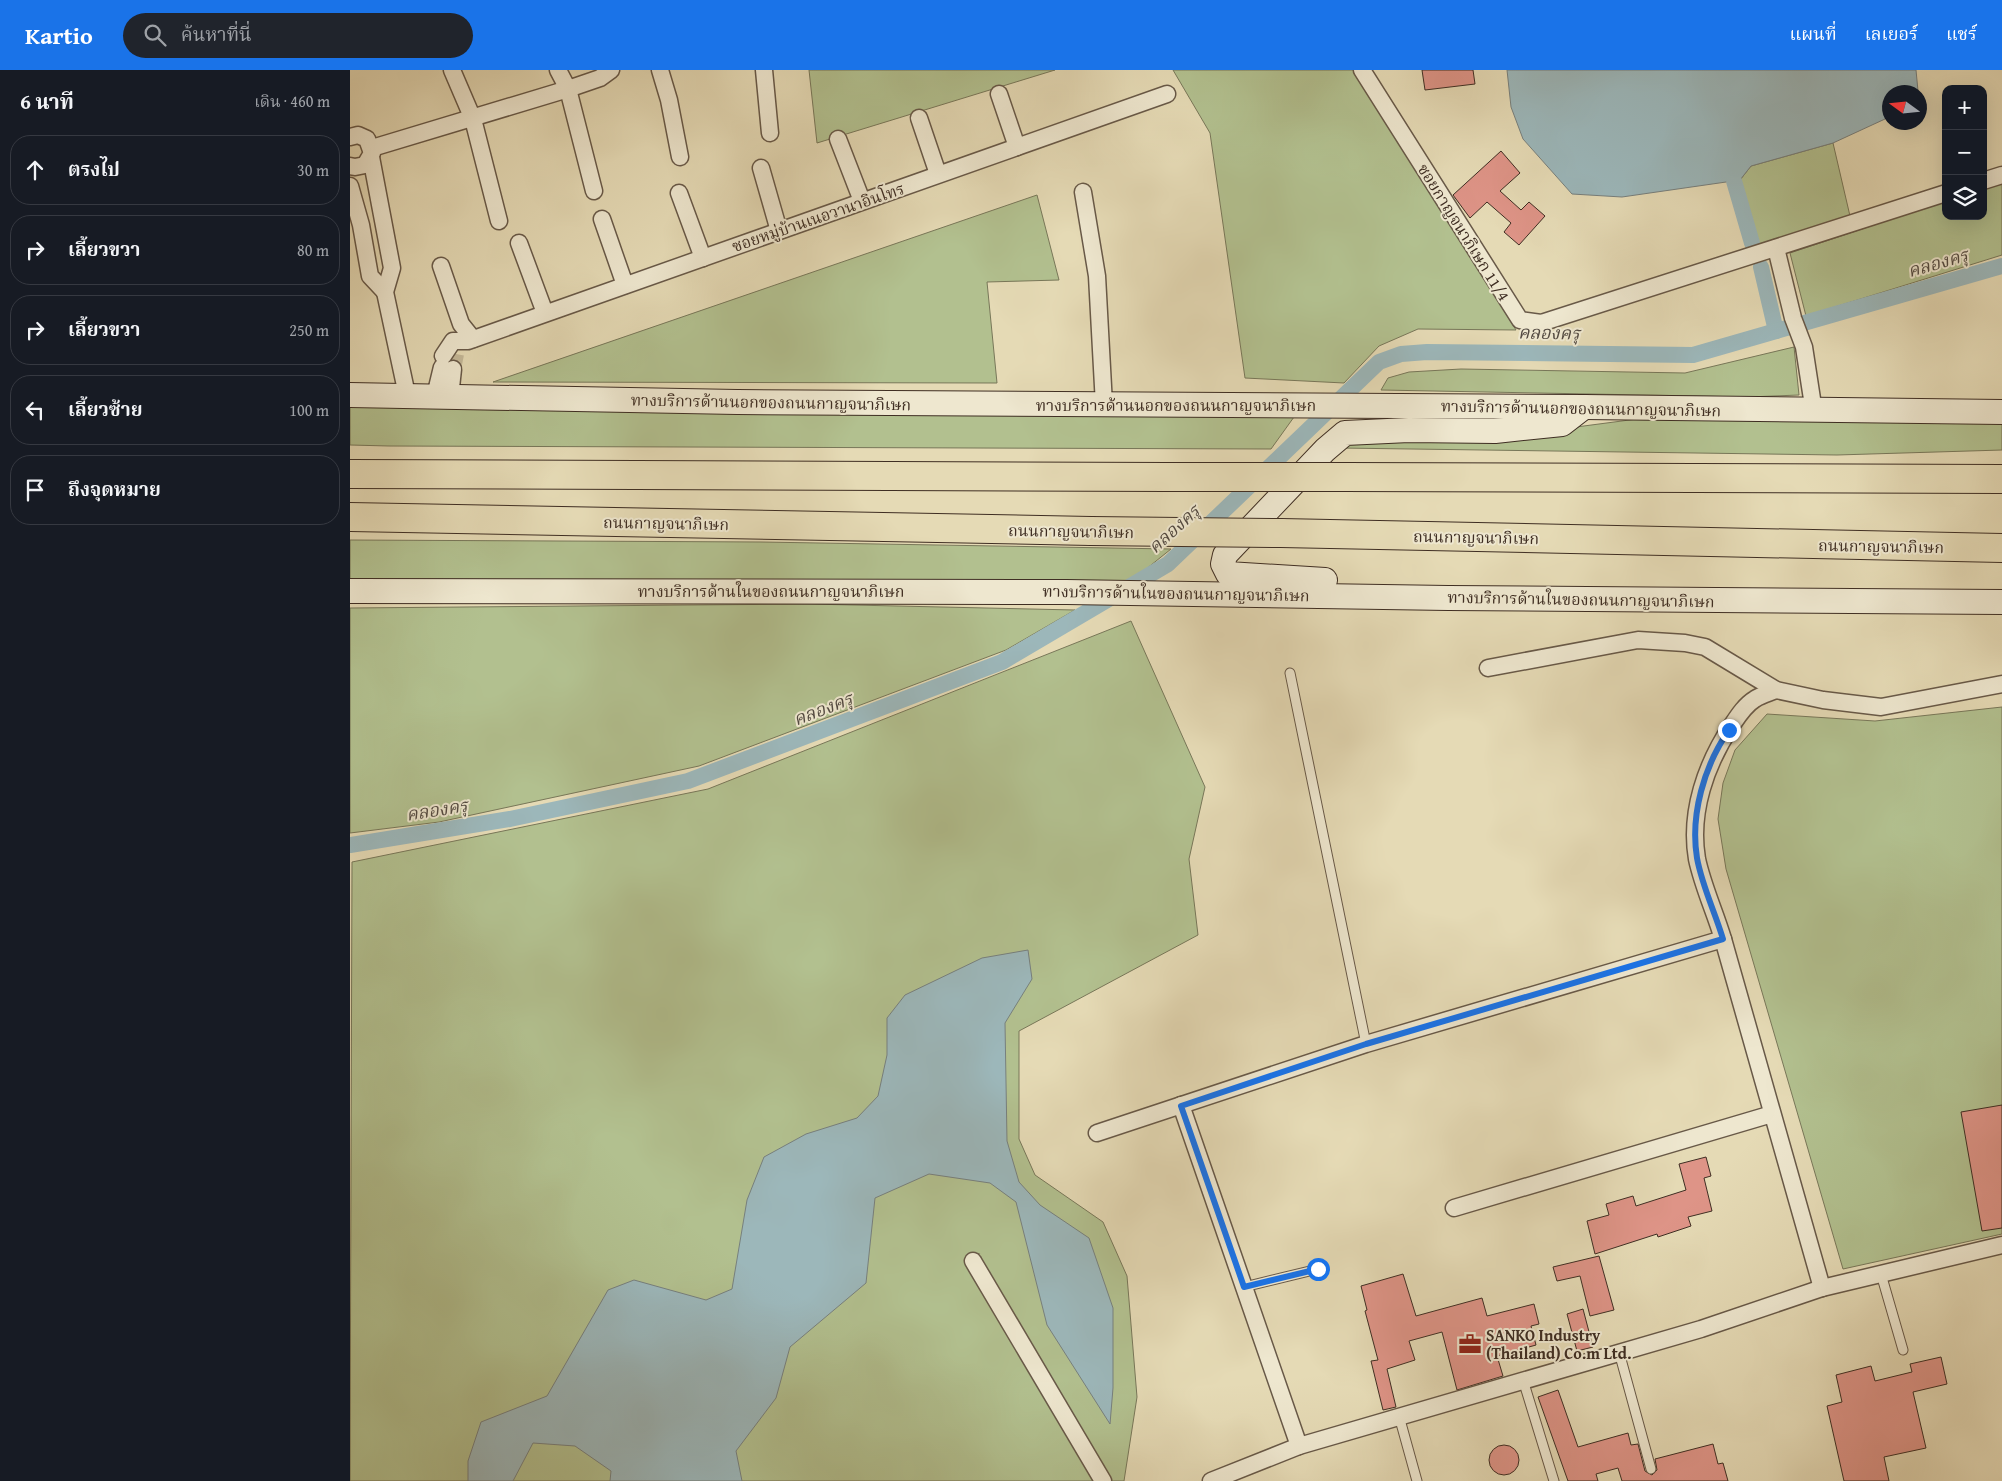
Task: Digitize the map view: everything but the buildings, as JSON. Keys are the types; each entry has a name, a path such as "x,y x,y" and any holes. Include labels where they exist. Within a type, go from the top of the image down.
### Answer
{"highway":[{"path":"350,474 2002,479"},
{"name":"ถนนกาญจนาภิเษก","path":"350,517 2002,548"}],"main road":[{"name":"ทางบริการด้านนอกของถนนกาญจนาภิเษก","path":"350,395 1104,405 1253,404 1584,407 1814,412 2002,412"},
{"path":"1448,598 1360,582 1228,574 1223,564 1226,555 1325,450 1345,433 1409,430 1495,431 1562,424 1584,407"},
{"name":"ทางบริการด้านในของถนนกาญจนาภิเษก","path":"350,590 1230,593 1448,598 2002,602"}],"street":[{"path":"452,70 473,119 498,221"},
{"path":"558,70 568,89 594,191"},
{"path":"350,166 360,167 371,153 600,78 611,70"},
{"path":"660,70 669,100 680,157"},
{"path":"764,70 770,133"},
{"name":"ซอยกาญจนาภิเษก 11/4","path":"1362,70 1520,320 1541,323 1942,194"},
{"path":"999,94 1016,147"},
{"name":"ซอยหมู่บ้านเนอวานาอินโทร","path":"442,397 448,361 470,340 1168,94"},
{"path":"919,118 938,174"},
{"path":"350,136 363,137 371,153 392,268 385,292 407,395"},
{"path":"838,139 862,201"},
{"path":"761,168 779,231"},
{"path":"1987,180 2002,175"},
{"path":"350,186 361,225 370,276 385,292"},
{"path":"1083,192 1097,276 1104,405"},
{"path":"679,193 703,258"},
{"path":"602,219 625,285"},
{"path":"519,243 545,313"},
{"path":"1776,248 1793,318 1804,347 1814,412"},
{"path":"441,266 461,324 470,340"},
{"path":"1488,668 1638,640 1685,643 1705,647 1776,690 1823,700 1881,707 2002,684"},
{"path":"1776,690 1754,700 1740,713 1723,738 1710,767 1697,806 1695,839 1697,859 1723,939 1822,1288"},
{"path":"1097,1133 1366,1044 1723,939"},
{"path":"1181,1106 1299,1446"},
{"path":"1454,1208 1772,1114"},
{"path":"1211,1481 1299,1446 1701,1329 1822,1288 2002,1245"},
{"path":"973,1261 1102,1481"}],"lane":[{"path":"1290,673 1366,1044"},
{"path":"1244,1287 1318,1269"},
{"path":"1881,1274 1903,1350"},
{"path":"1619,1352 1651,1469"},
{"path":"1523,1380 1554,1481"},
{"path":"1399,1416 1417,1481"}],"green space":[{"path":"809,70 1055,70 817,143"},
{"path":"1173,70 1355,70 1516,330 1418,329 1379,346 1344,383 1245,378 1210,133"},
{"path":"1833,143 1850,216 1757,246 1746,212 1740,180 1751,166"},
{"path":"2002,182 2002,255 1806,316 1790,253 1942,202 1942,220 1987,220 1987,187"},
{"path":"1037,195 1059,280 987,282 997,383 493,382"},
{"path":"1794,347 1799,395 1748,397 1381,390 1388,378 1409,372 1461,369 1685,373"},
{"path":"350,405 1197,414 1294,417 1271,449 389,446 350,445"},
{"path":"1637,419 2002,420 2002,450 1837,455 1340,448 1344,440 1561,429"},
{"path":"350,540 761,542 1171,549 1130,582 350,579"},
{"path":"808,604 1075,610 1006,650 699,766 439,822 350,833 350,608"},
{"path":"1131,621 1205,787 1189,859 1198,935 1019,1031 1019,1139 1035,1175 1103,1222 1127,1276 1137,1397 1124,1481 350,1481 352,862 708,789"},
{"path":"2002,707 2002,1234 1843,1269 1726,869 1718,819 1723,783 1735,750 1767,714 1875,721"}],"water":[{"path":"1507,70 1916,70 1917,85 1882,85 1882,120 1833,143 1751,166 1740,180 1622,197 1572,194 1523,139 1511,107"},
{"path":"1028,950 1032,979 1005,1023 1007,1141 1019,1182 1040,1205 1089,1238 1113,1308 1113,1388 1110,1424 1047,1325 1016,1202 990,1183 929,1174 875,1198 866,1283 790,1347 776,1398 736,1451 742,1481 610,1481 611,1471 575,1446 533,1443 513,1481 468,1481 468,1461 481,1422 547,1396 608,1290 634,1280 706,1300 732,1289 747,1200 764,1157 806,1134 857,1118 878,1096 887,1055 887,1018 905,995 982,958"}],"waterway":[{"path":"1734,181 1752,243"},
{"name":"คลองครุ","path":"350,845 510,819 688,781 1002,662 1168,564 1379,362 1401,354 1427,352 1693,355 2002,266"},
{"path":"1761,267 1776,331"}],"tunnel":[{"path":"453,369 456,354"}],"place":[{"name":"SANKO Industry (Thailand) Co.m Ltd.","path":"1470,1344"}],"route":[{"path":"1318,1269 1244,1287 1181,1106 1366,1044 1723,939 1705,888 1697,859 1695,839 1697,806 1701,792 1714,756 1729,730"}]}
